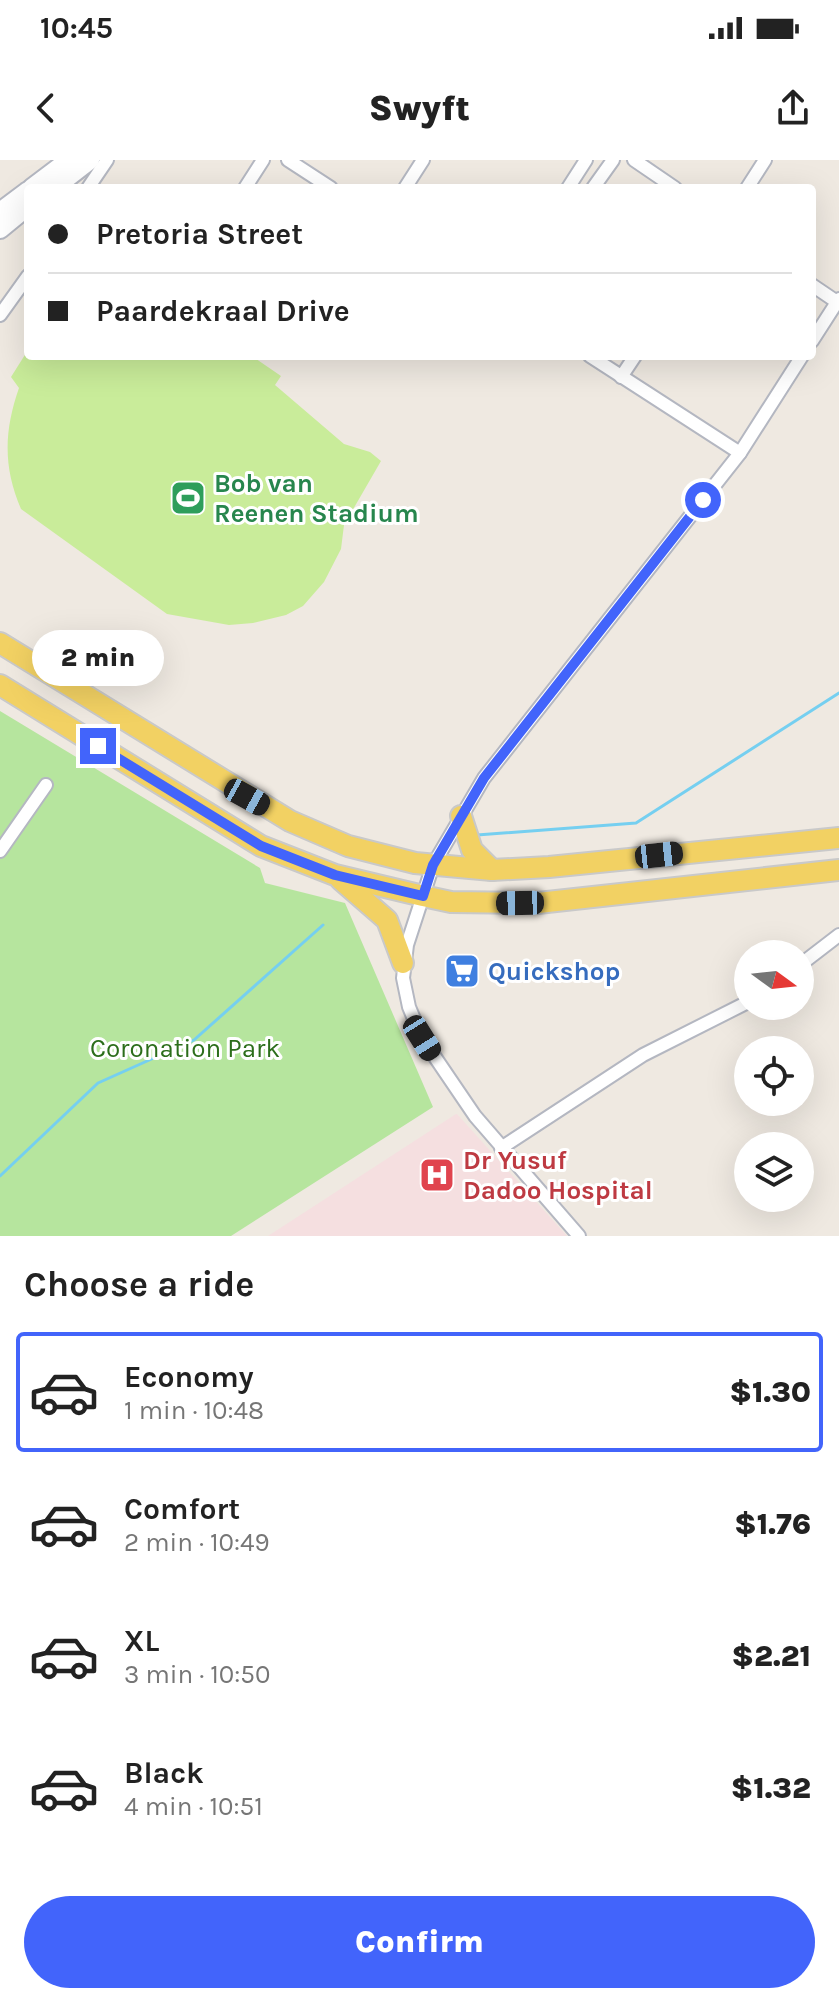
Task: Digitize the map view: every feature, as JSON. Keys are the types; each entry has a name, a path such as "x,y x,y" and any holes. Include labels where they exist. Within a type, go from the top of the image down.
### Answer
{"main road":[{"path":"37,184 69,160"},
{"path":"59,184 90,160"},
{"path":"8,212 24,195"},
{"path":"0,643 290,821 348,846 433,865 492,870 839,838"},
{"path":"0,685 236,832 290,859 335,875 423,896 451,902 538,903 839,870"},
{"path":"461,816 472,850 492,870"},
{"path":"335,875 387,920 403,963"}],"street":[{"path":"91,184 107,160"},
{"path":"248,184 263,160"},
{"path":"288,160 325,184"},
{"path":"408,184 423,160"},
{"path":"571,184 586,160"},
{"path":"596,184 613,160"},
{"path":"634,160 669,184"},
{"path":"750,184 765,160"},
{"path":"0,315 24,282"},
{"path":"816,287 838,300 816,335"},
{"path":"596,360 740,453"},
{"path":"621,377 632,360"},
{"path":"579,1236 501,1148 422,1038 409,1007 403,963 433,865 461,816 512,741 740,453 799,360"},
{"path":"0,851 46,785"},
{"path":"814,954 839,935"},
{"path":"501,1148 643,1055 734,1009"}],"shaded area":[{"name":"Dr Yusuf Dadoo Hospital","path":"456,1114 567,1236 268,1236"}],"green space":[{"name":"Bob van Reenen Stadium","path":"24,356 24,360 258,360 281,376 275,385 344,444 370,452 381,461 344,525 341,549 324,582 303,606 286,615 229,625 167,614 21,509 9,464 8,434 19,388 11,377"},
{"name":"Coronation Park","path":"0,711 260,868 265,883 345,903 433,1107 231,1236 0,1236"}],"waterway":[{"path":"477,835 636,823 839,693"},
{"path":"0,1176 98,1083 194,1040 323,925"}],"place":[{"name":"Bob van Reenen Stadium","path":"188,498"},
{"name":"Quickshop","path":"462,971"},
{"name":"Dr Yusuf Dadoo Hospital","path":"437,1175"}],"route":[{"path":"98,746 261,846 335,875 423,896 433,865 484,778 703,500"}]}
